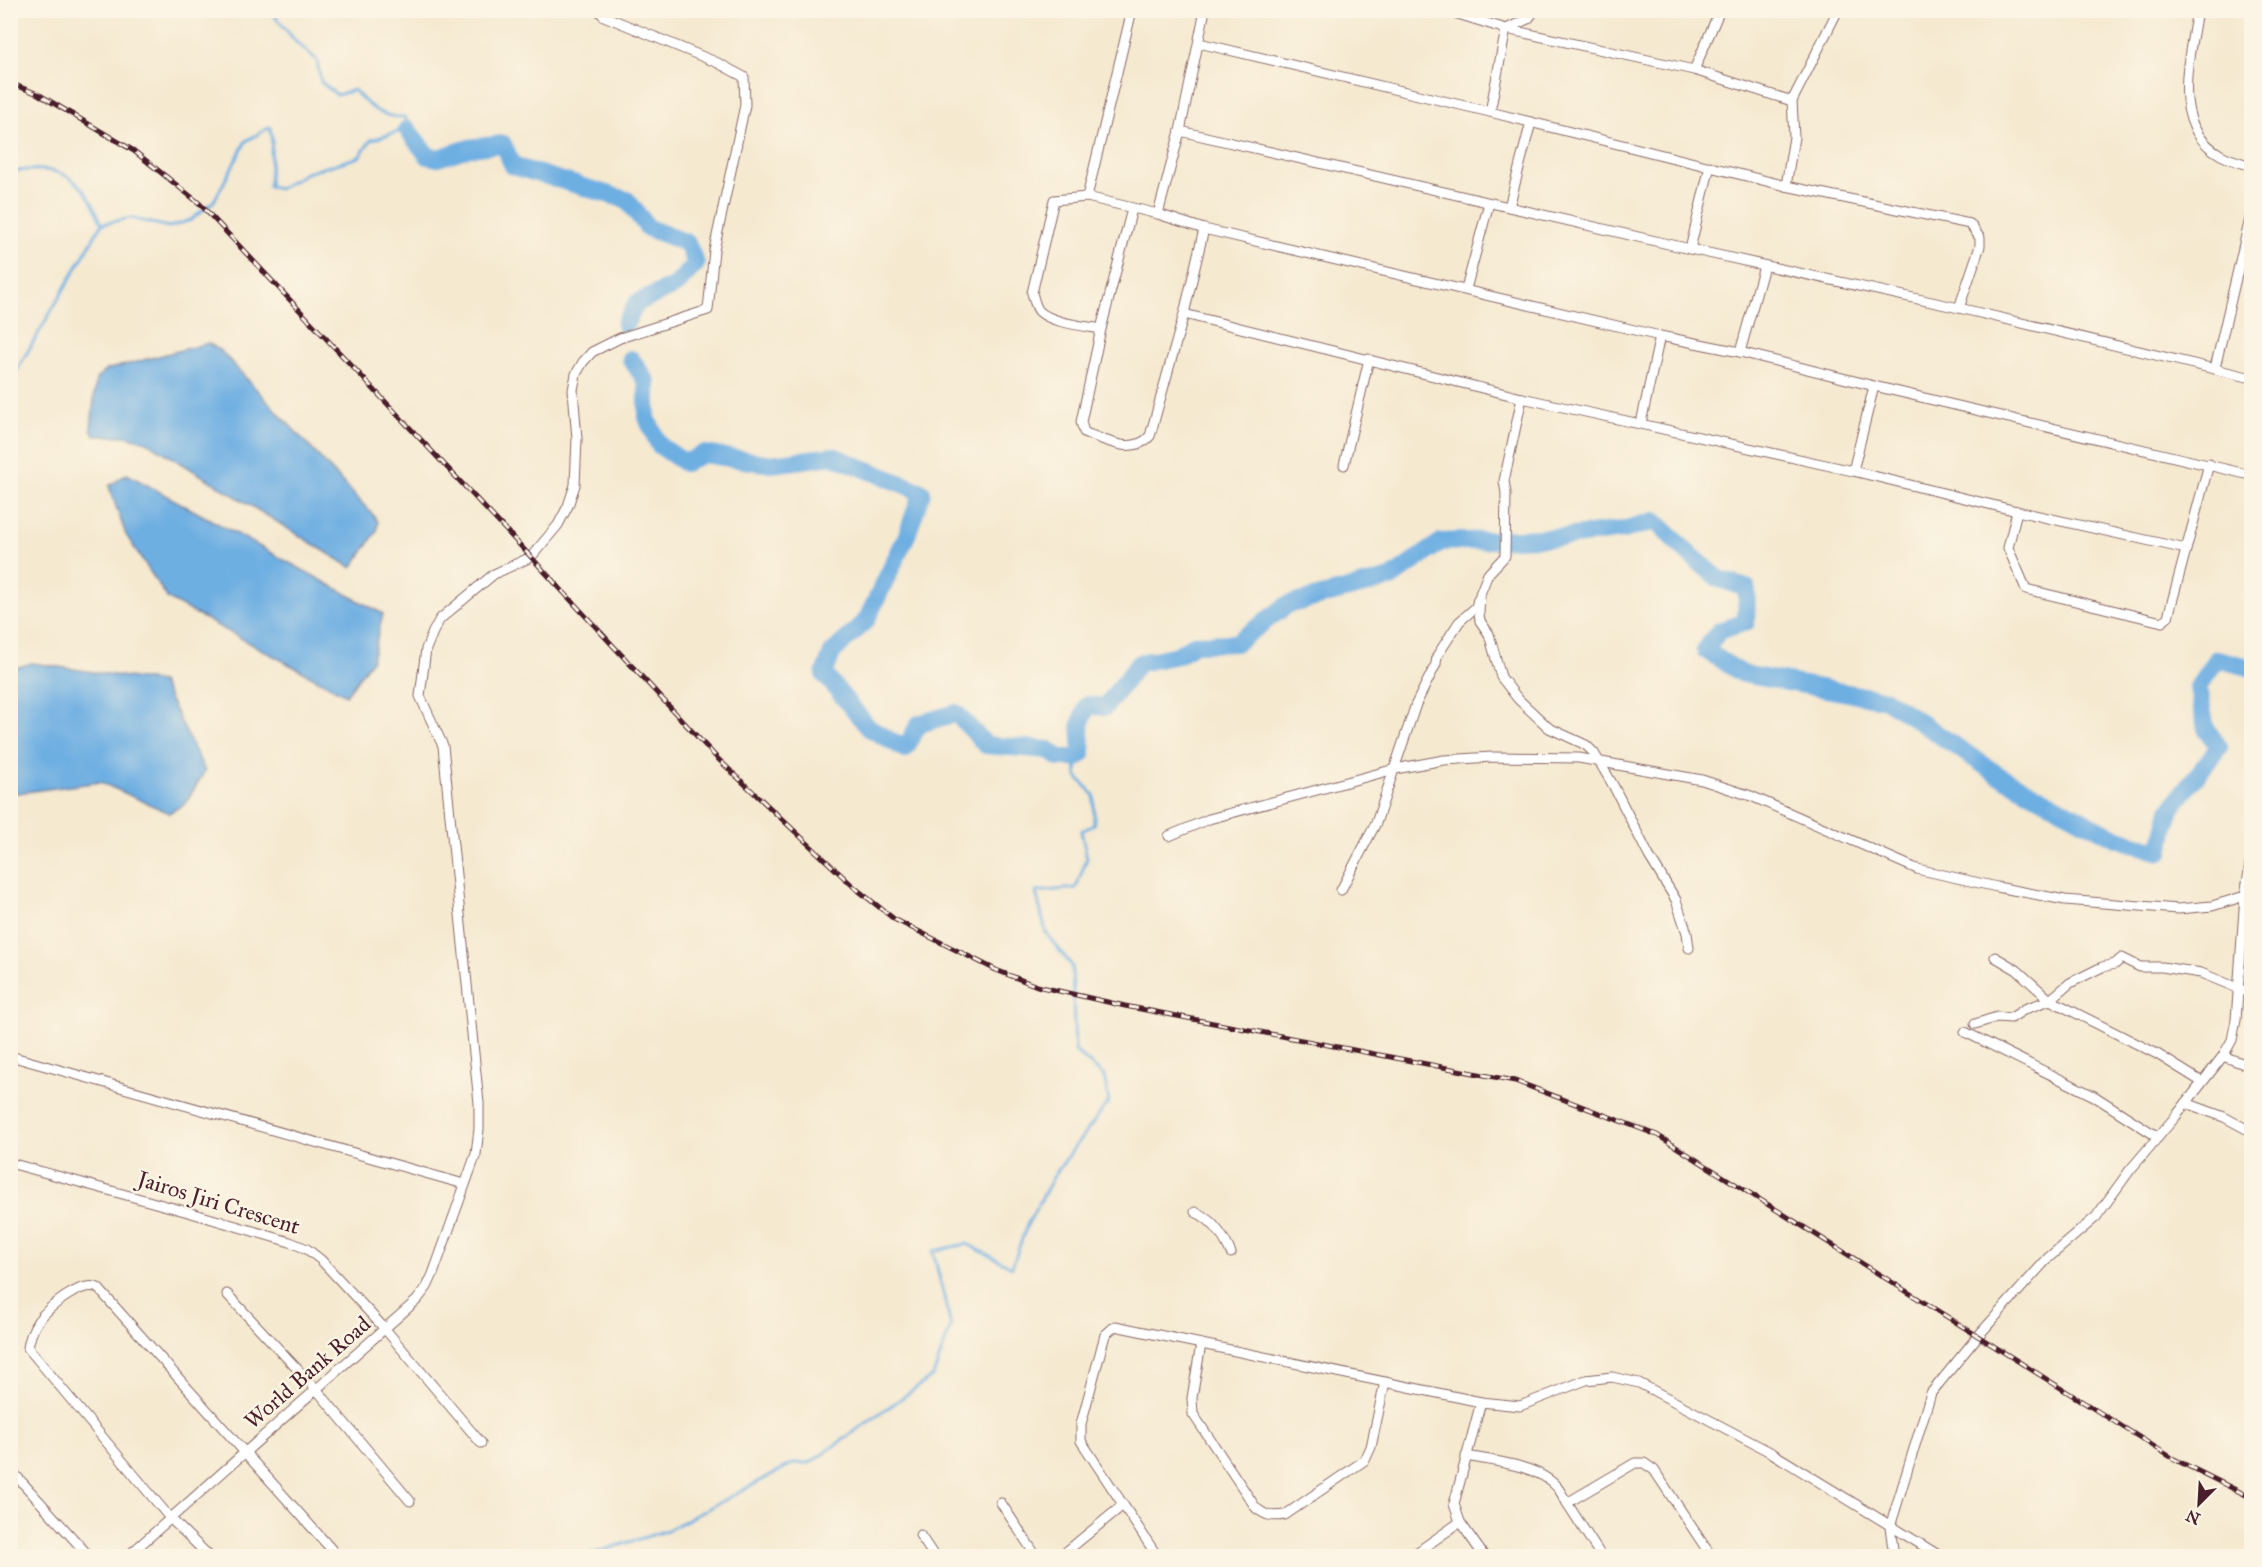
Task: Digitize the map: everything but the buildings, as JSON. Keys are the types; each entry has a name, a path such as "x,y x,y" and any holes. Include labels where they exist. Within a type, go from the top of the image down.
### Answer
{"street":[{"name":"World Bank Road","path":"128,1557 417,1300 427,1287 476,1154 479,1103 443,746 420,696 426,649 440,619 494,574 531,556 558,525 575,485 578,462 573,390 576,374 583,362 592,352 620,339 708,310 714,250 745,105 744,77 718,63 604,16 598,10"},
{"path":"1087,197 1132,10"},
{"path":"1158,214 1180,131 1205,10"},
{"path":"1445,10 1506,29 1694,70 1792,101"},
{"path":"1506,29 1528,19 1535,10"},
{"path":"1694,70 1720,10"},
{"path":"1786,186 1794,137 1792,101 1838,10"},
{"path":"2198,10 2185,93 2190,117 2197,136 2220,155 2252,166"},
{"path":"1490,112 1506,29"},
{"path":"1199,43 1490,112 1786,186 1970,224 1980,238 1980,246 1959,308"},
{"path":"1509,207 1531,123"},
{"path":"1180,131 1764,266 1959,308 2252,378"},
{"path":"1690,249 1710,166"},
{"path":"1101,329 1058,320 1039,311 1035,304 1032,293 1054,200 1087,197 1158,214 1204,229 1660,336 1740,352 1874,386 2251,473"},
{"path":"1466,289 1489,203"},
{"path":"1132,209 1101,329 1081,422 1081,427 1088,434 1127,447 1136,446 1150,436 1154,426 1204,229"},
{"path":"2215,368 2252,210"},
{"path":"1740,352 1764,266"},
{"path":"1184,314 1370,358 1522,398 1853,471 2017,512 2186,549"},
{"path":"1641,423 1660,336"},
{"path":"1344,465 1370,358"},
{"path":"1853,471 1874,386"},
{"path":"1341,890 1376,823 1416,704 1436,664 1437,656 1459,622 1476,606 1488,574 1505,556 1506,493 1504,481 1522,398"},
{"path":"2017,512 2008,548 2026,589 2164,621 2168,616 2209,464"},
{"path":"1480,594 1479,621 1489,634 1501,677 1549,728 1586,746 1594,753 1649,856 1676,900 1687,933 1689,948"},
{"path":"1169,836 1209,819 1395,769 1444,760 1491,757 1579,758 1702,780 1751,796 1917,869 1997,887 2065,900 2178,909 2212,906 2245,896"},
{"path":"1894,1557 1890,1527 1931,1394 1978,1336 2048,1258 2096,1217 2130,1170 2223,1056 2232,1040 2247,942 2245,896 2250,877 2252,851"},
{"path":"1995,957 2017,970 2050,1000 2157,1054 2202,1082"},
{"path":"1976,1024 1997,1017 2011,1018 2025,1008 2050,1000 2070,983 2102,967 2115,964 2122,958 2140,966 2201,973 2252,994"},
{"path":"1965,1032 2094,1096 2158,1137"},
{"path":"10,1056 464,1184"},
{"path":"2223,1056 2252,1067"},
{"path":"2186,1103 2224,1117 2252,1132"},
{"name":"Jairos Jiri Crescent","path":"10,1163 188,1212 307,1249 321,1260 385,1329 481,1443"},
{"path":"1195,1212 1204,1216 1217,1229 1231,1253"},
{"path":"209,1557 170,1518 28,1348 37,1322 57,1302 89,1286 98,1288 332,1550"},
{"path":"227,1294 317,1390 410,1501"},
{"path":"1157,1557 1081,1441 1081,1424 1105,1335 1115,1326 1481,1402 1520,1406 1586,1380 1612,1377 1639,1383 1772,1453 1940,1557"},
{"path":"1201,1344 1192,1398 1193,1414 1256,1508 1264,1515 1273,1517 1285,1515 1365,1460 1371,1447 1385,1382"},
{"path":"1481,1402 1454,1504 1460,1522 1484,1557"},
{"path":"1466,1456 1509,1463 1533,1472 1556,1485 1601,1557"},
{"path":"1567,1503 1635,1463 1644,1463 1654,1470 1711,1557"},
{"path":"10,1469 89,1557"},
{"path":"1001,1503 1036,1557"},
{"path":"1061,1557 1123,1505"},
{"path":"1412,1557 1460,1522"},
{"path":"920,1535 934,1557"}],"water":[{"path":"208,343 221,351 378,522 377,531 352,568 147,442 126,436 95,436 91,429 96,379 106,370"},
{"path":"127,474 383,614 372,660 346,695 168,599 126,535 109,486"},
{"path":"32,663 161,682 205,771 185,804 169,813 100,782 11,794 11,669"}],"waterway":[{"path":"10,172 45,170 65,175 82,188 92,202 102,224 130,218 169,227 191,220 214,201 246,141 270,127 272,139 269,186 279,189 306,173 359,157 371,140 407,129 405,117 389,116 376,110 354,90 337,95 321,82 317,60 296,42 274,15 264,10"},
{"path":"407,129 428,156 438,158 469,148 503,144 513,166 627,200 648,228 687,243 696,264 676,285 637,303 625,324"},
{"path":"10,382 102,224"},
{"path":"631,359 647,382 647,418 659,445 685,463 703,454 772,464 833,456 922,492 907,535 866,621 832,653 824,674 869,728 905,749 919,724 956,713 986,745 1049,750 1059,758 1076,758 1082,754 1080,725 1087,705 1105,707 1139,663 1178,655 1194,644 1236,643 1287,605 1391,578 1441,542 1566,537 1623,530 1655,521 1719,579 1747,588 1746,622 1719,631 1705,650 1743,674 1887,700 2000,776 2116,838 2160,852 2170,810 2219,747 2206,729 2198,687 2217,659 2252,668"},
{"path":"585,1556 668,1530 794,1463 810,1463 933,1376 951,1326 933,1251 967,1244 1012,1267 1027,1225 1055,1174 1109,1101 1104,1076 1075,1051 1072,966 1046,933 1036,892 1076,888 1087,858 1081,831 1094,825 1094,795 1077,777 1076,758"}],"railway":[{"path":"10,83 38,94 134,151 199,203 716,757 854,887 894,919 996,970 1037,986 1125,1006 1515,1081 1657,1135 2174,1459 2252,1498"}]}
